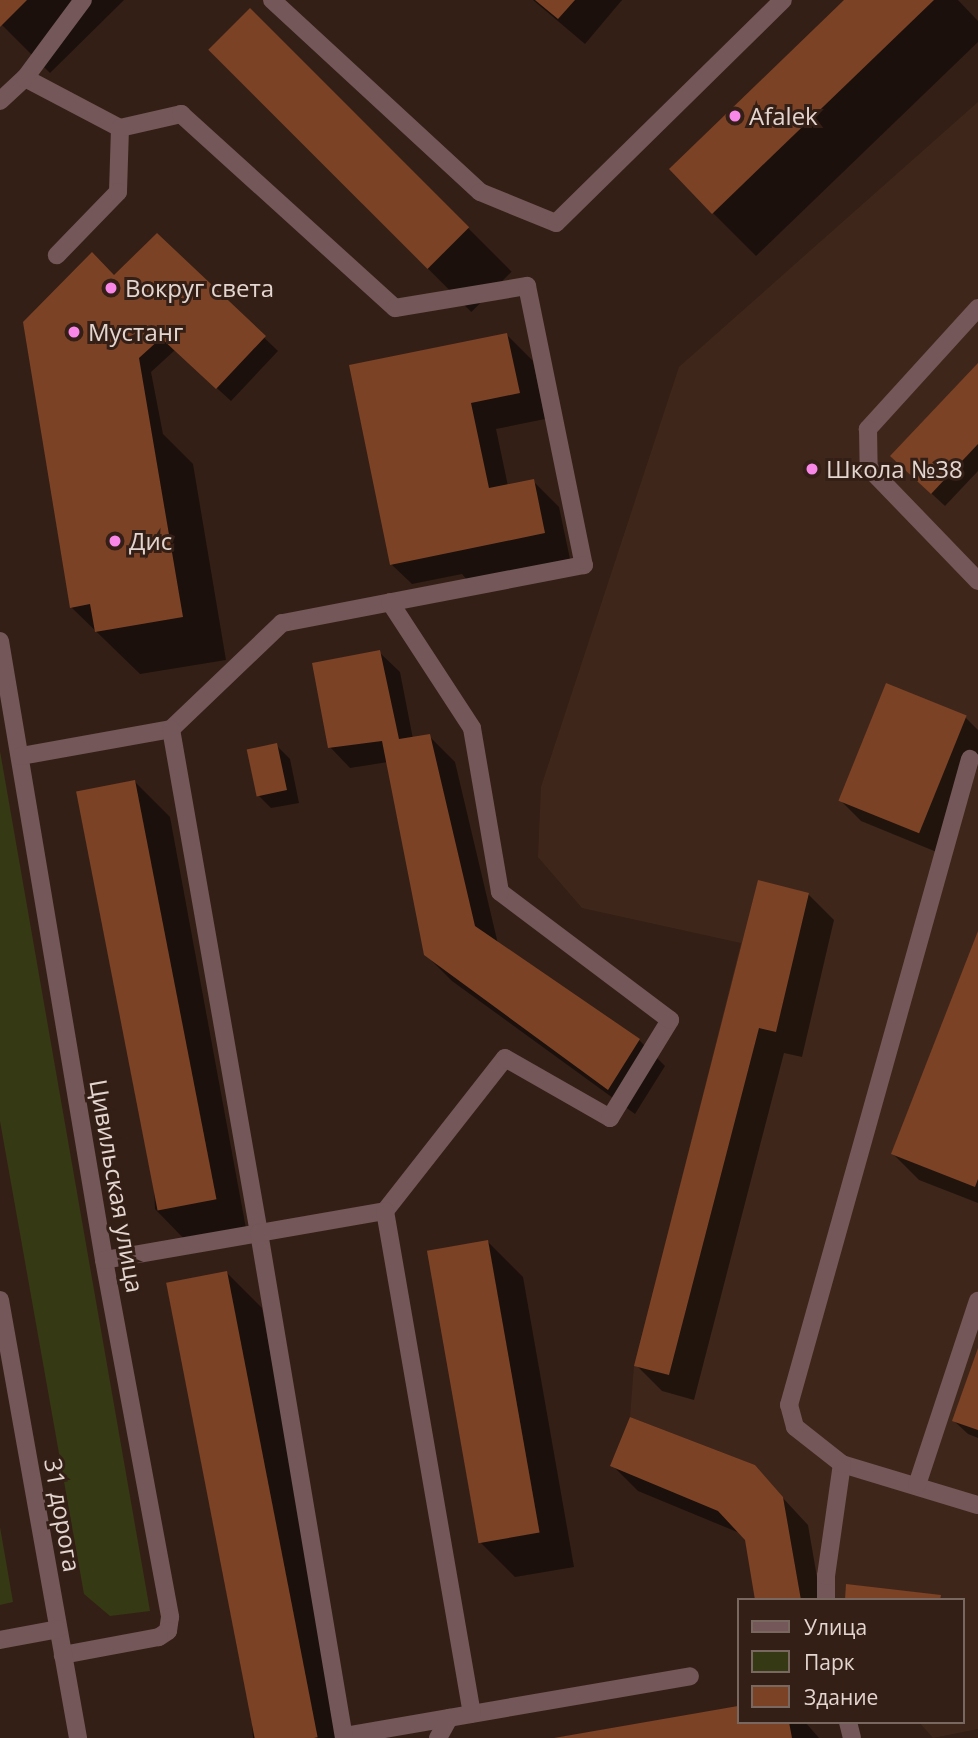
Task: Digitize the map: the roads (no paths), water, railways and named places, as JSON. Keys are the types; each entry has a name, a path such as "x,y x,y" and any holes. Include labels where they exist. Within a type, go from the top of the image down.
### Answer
{"street":[{"path":"0,101 25,78 83,0"},
{"path":"272,0 480,192 556,223 783,0"},
{"path":"21,756 171,729 282,623 584,565 527,286 395,308 181,114 120,128 25,78"},
{"path":"57,255 118,192 120,128"},
{"path":"978,308 868,429 869,468 978,581"},
{"path":"104,1260 385,1211 505,1058 610,1118 670,1020 500,892 472,728 390,603"},
{"name":"Цивильская улица","path":"0,641 104,1260 170,1617 168,1631 159,1637 63,1655"},
{"path":"171,729 344,1737 691,1676"},
{"path":"970,759 789,1405 794,1427 842,1464 978,1505"},
{"path":"385,1211 472,1714"},
{"name":"31 дорога","path":"0,1300 78,1738"},
{"path":"917,1485 978,1301"},
{"path":"826,1598 826,1576 842,1464"},
{"path":"0,1640 58,1629"},
{"path":"438,1738 449,1718"}],"place":[{"name":"Afalek","path":"735,116"},
{"name":"Вокруг света","path":"111,288"},
{"name":"Мустанг","path":"74,332"},
{"name":"Школа №38","path":"812,469"},
{"name":"Дис","path":"115,541"}]}
